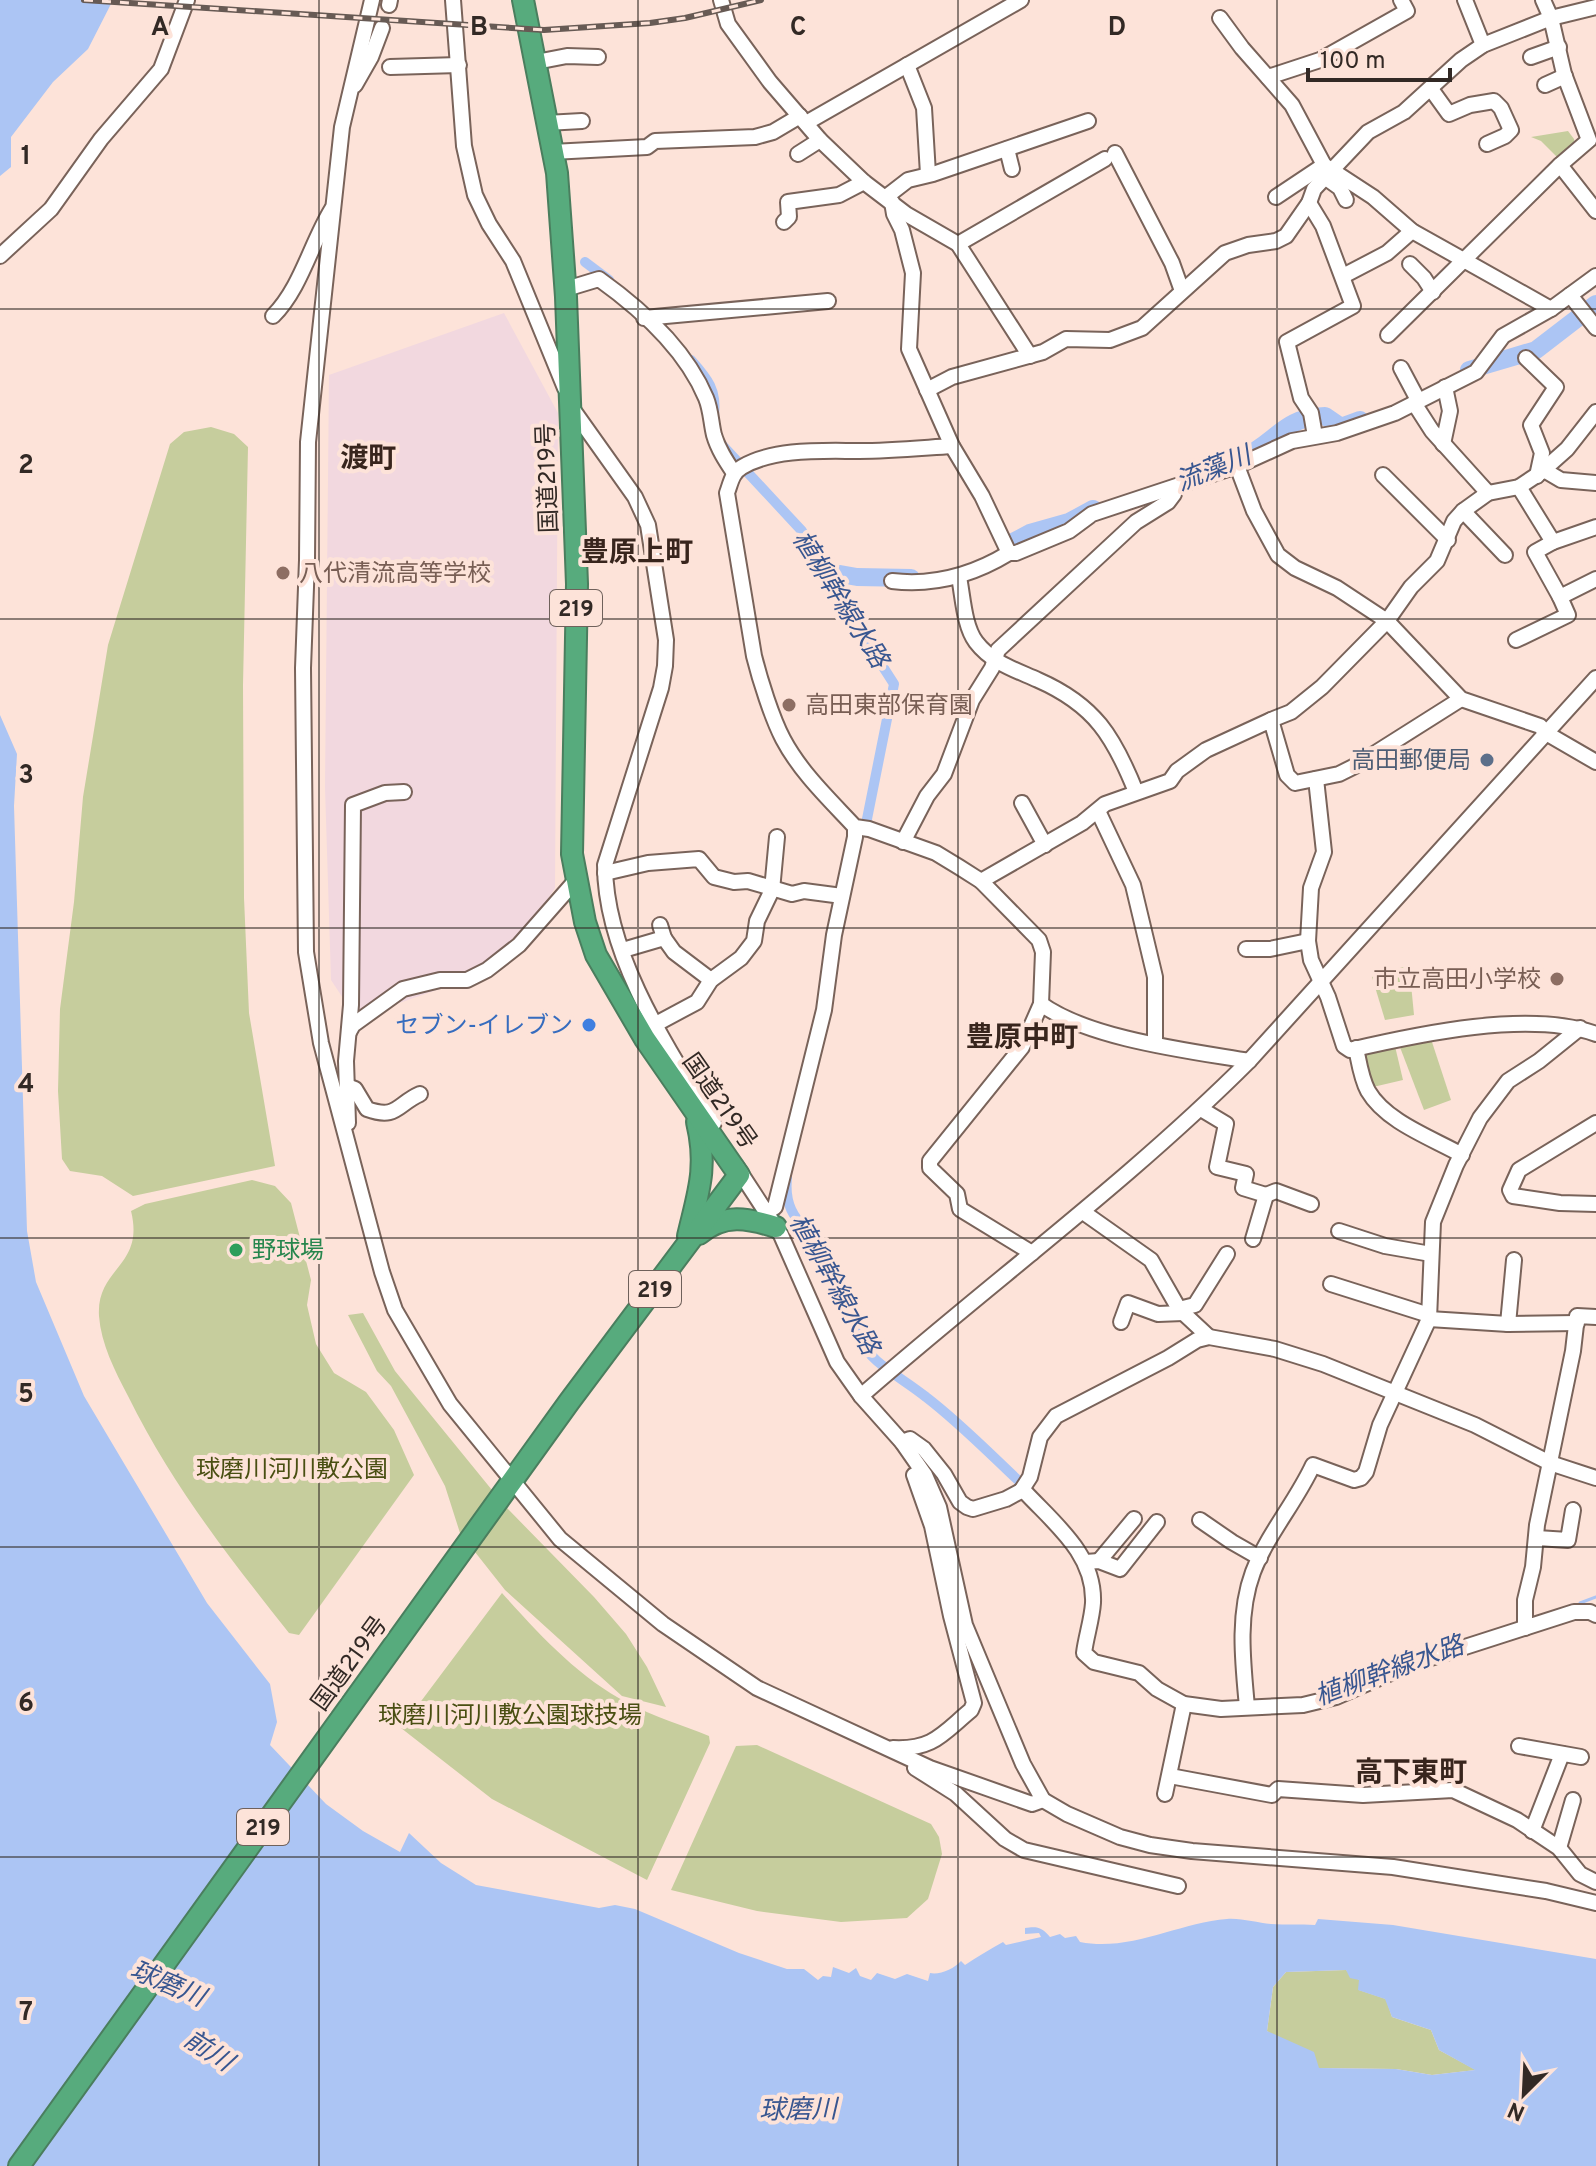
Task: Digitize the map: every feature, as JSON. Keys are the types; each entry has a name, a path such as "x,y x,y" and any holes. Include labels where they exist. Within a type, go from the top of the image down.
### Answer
{"highway":[{"name":"国道219号","path":"19,2166 569,1402 739,1175 624,1006 596,955 585,922 572,854 577,584 566,289 557,173 523,0"},
{"path":"687,1244 701,1186 702,1142 695,1112"},
{"path":"687,1244 715,1222 735,1218 772,1220"}],"street":[{"path":"0,256 51,209 101,139 161,69 187,0"},
{"path":"372,0 342,127 308,442 303,780 306,952 321,1043 382,1272 401,1322 450,1404 488,1452 515,1478 560,1539 699,1650 757,1688 930,1768 1032,1804 1043,1800"},
{"path":"453,0 464,146 475,195 513,261 563,379 570,406 635,497 648,525 666,640 665,666 661,688 605,865 606,896 623,950 654,1025 718,1128 739,1175 772,1220 837,1362 925,1475 939,1507 965,1625 1023,1764 1043,1800 1120,1837 1150,1845 1393,1867 1546,1891 1596,1903"},
{"path":"721,0 728,24 770,82 820,140 864,182 906,214 958,244 1030,356"},
{"path":"552,152 647,147 655,141 755,137 773,132 907,65 1021,0"},
{"path":"1268,77 1320,60 1407,11 1401,0"},
{"path":"1465,0 1483,45"},
{"path":"1388,335 1560,165 1592,138 1565,76 1551,18 1543,0"},
{"path":"927,390 952,377 1043,352 1066,339 1102,341 1129,334 1148,323 1225,253 1286,236 1327,171 1368,132 1404,112 1461,60 1483,45 1551,18 1596,7"},
{"path":"1220,18 1292,105 1346,200"},
{"path":"351,87 358,84 382,28"},
{"path":"1531,57 1559,47"},
{"path":"536,62 567,56 598,57"},
{"path":"390,67 459,65"},
{"path":"907,65 924,108 928,174"},
{"path":"1545,85 1565,76"},
{"path":"1431,89 1449,114 1470,105 1494,101 1501,108 1511,130 1487,144"},
{"path":"546,123 582,121"},
{"path":"889,199 908,180 1088,121"},
{"path":"798,154 820,140"},
{"path":"1007,149 1012,169"},
{"path":"958,244 1110,156 1172,263 1182,291"},
{"path":"1560,165 1596,211"},
{"path":"1276,197 1327,171"},
{"path":"1327,171 1373,197 1412,231 1551,309"},
{"path":"784,222 789,217 788,202 839,195 864,182"},
{"path":"889,199 902,230 913,273 909,349 952,446 982,496 1009,553"},
{"path":"1309,203 1323,226 1353,306 1287,342 1301,398 1311,416 1315,436"},
{"path":"273,316 286,304 319,231 335,206"},
{"path":"1343,276 1387,253 1412,231"},
{"path":"1410,264 1433,292"},
{"path":"892,581 914,583 959,577 1009,553 1016,553 1069,531 1092,514 1237,466 1270,450 1377,419 1416,402 1480,366 1503,336 1551,309 1596,276"},
{"path":"566,289 599,279 626,300 689,366 707,399 721,453 734,473"},
{"path":"1570,295 1589,318"},
{"path":"644,318 828,301"},
{"path":"1526,358 1556,387 1531,425 1542,453 1540,473"},
{"path":"1401,368 1432,431 1488,493"},
{"path":"1443,444 1450,411 1445,387"},
{"path":"981,881 1045,845 1105,804 1170,781 1177,771 1206,750 1291,712 1322,687 1387,621 1411,587 1437,561 1454,521 1463,511 1488,493 1519,487 1540,473 1567,449 1596,412"},
{"path":"952,446 815,450 762,459 734,473 727,493 754,656 761,681 783,739 809,779 855,827 936,853 981,881 1039,940 1043,952 1041,1004 1020,1052 930,1161 930,1168 957,1194 960,1209 1032,1253"},
{"path":"1237,466 1254,511 1278,555 1387,621 1461,699 1540,726 1546,733 1596,762"},
{"path":"1540,473 1561,480 1596,483"},
{"path":"1383,475 1448,540"},
{"path":"903,842 927,796 944,774 964,728 972,700 998,650 1136,522 1168,502 1175,487"},
{"path":"1519,487 1553,542"},
{"path":"1463,511 1505,555"},
{"path":"1516,640 1568,615 1535,552 1553,542 1596,527"},
{"path":"959,577 974,640 1010,670 1040,681 1091,713 1111,736 1136,792"},
{"path":"1560,597 1596,579"},
{"path":"861,1396 1083,1212 1201,1109 1320,984 1596,678"},
{"path":"1271,720 1290,780 1295,783 1339,774 1355,766 1461,699"},
{"path":"1316,779 1324,852 1311,888 1308,941 1311,960 1328,997 1344,1046 1350,1050 1500,1024 1580,1028 1596,1034"},
{"path":"347,1139 353,805 385,793 404,792"},
{"path":"1022,803 1045,845"},
{"path":"1098,811 1133,885 1155,977 1155,1044"},
{"path":"772,1220 813,1060 855,827"},
{"path":"654,1025 697,1002 711,980 741,958 754,941 757,921 772,890 777,837"},
{"path":"605,873 648,863 699,859 714,877 734,882 748,881 792,894 818,891 842,896"},
{"path":"349,1032 353,1025 403,989 440,980 467,980 487,970 519,945 577,879"},
{"path":"623,950 662,931 674,952 711,980"},
{"path":"1246,949 1270,949 1308,941"},
{"path":"1041,1004 1066,1018 1155,1044 1249,1061"},
{"path":"1246,1704 1242,1627 1250,1582 1260,1558 1313,1465 1354,1480 1366,1472 1380,1425 1429,1317 1433,1222 1462,1155 1480,1118 1508,1081 1580,1028"},
{"path":"1356,1048 1368,1091 1381,1107 1462,1155"},
{"path":"347,1086 355,1089 367,1109 378,1113 391,1113 420,1094"},
{"path":"1201,1109 1226,1124 1217,1167 1246,1174 1243,1188 1266,1195 1276,1191 1311,1204"},
{"path":"1596,1123 1519,1170 1510,1190 1513,1196 1560,1203 1596,1204"},
{"path":"1253,1239 1266,1195"},
{"path":"1083,1212 1151,1260 1181,1311 1209,1337"},
{"path":"1339,1231 1385,1246 1431,1254"},
{"path":"1121,1322 1128,1303 1158,1314 1181,1311 1195,1305 1227,1254"},
{"path":"1508,1324 1514,1260"},
{"path":"1331,1284 1429,1317 1508,1324 1577,1323"},
{"path":"1525,1625 1525,1600 1577,1316 1596,1317"},
{"path":"902,1442 910,1439 924,1449 944,1474 960,1502 967,1507 973,1509 1006,1499 1021,1491 1030,1477 1040,1437 1056,1416 1197,1340 1209,1337 1301,1357 1475,1425 1550,1463 1596,1478"},
{"path":"884,1423 920,1486 974,1703 971,1710 930,1745 912,1749 889,1748"},
{"path":"1021,1491 1091,1562 1120,1569 1157,1522"},
{"path":"1537,1538 1568,1540 1573,1510"},
{"path":"1134,1519 1091,1562 1093,1603 1084,1653 1094,1662 1139,1673 1157,1689 1184,1704 1221,1709 1246,1704 1319,1703 1409,1665 1525,1625 1574,1612 1596,1615"},
{"path":"1200,1520 1260,1558"},
{"path":"1165,1794 1184,1704"},
{"path":"1519,1746 1581,1757"},
{"path":"889,1748 956,1794 1005,1839 1024,1850 1178,1886"},
{"path":"1532,1831 1562,1754"},
{"path":"1170,1776 1263,1795 1272,1795 1278,1789 1363,1795 1453,1790 1517,1820 1559,1848 1580,1874 1596,1882"},
{"path":"1559,1848 1573,1800"}],"shaded area":[{"path":"504,313 558,413 555,888 524,936 454,984 356,1018 331,980 325,787 329,375"}],"green space":[{"path":"1568,131 1574,139 1575,148 1561,161 1541,141 1531,137"},
{"path":"211,427 234,434 248,447 243,685 244,898 249,1013 275,1166 133,1196 102,1176 70,1171 62,1159 58,1091 60,1009 83,797 108,645 170,444 184,432"},
{"path":"1403,967 1411,984 1414,1015 1385,1020 1372,977"},
{"path":"1430,1036 1451,1100 1424,1110 1398,1042"},
{"path":"1394,1042 1403,1080 1373,1087 1359,1049"},
{"name":"球磨川河川敷公園","path":"252,1180 275,1186 291,1203 311,1280 307,1305 316,1344 334,1373 366,1392 394,1430 414,1475 299,1635 289,1633 244,1576 163,1460 114,1367 99,1316 105,1287 131,1244 134,1230 131,1211 145,1204"},
{"path":"363,1313 395,1371 505,1506 626,1634 647,1667 666,1707 622,1696 505,1590 460,1533 445,1486 391,1386 377,1371 348,1315"},
{"name":"球磨川河川敷公園球技場","path":"502,1593 576,1668 610,1693 658,1717 709,1736 710,1743 647,1880 492,1799 401,1728"},
{"path":"757,1745 931,1824 939,1837 942,1854 928,1899 907,1918 841,1922 757,1911 671,1890 736,1746"},
{"path":"1346,1970 1359,1980 1359,1990 1386,1999 1392,2017 1431,2030 1439,2050 1476,2070 1432,2075 1396,2069 1318,2068 1267,2031 1273,1987 1286,1972"}],"water":[{"path":"0,0 113,0 88,49 53,82 11,137 11,167 0,176"},
{"path":"0,715 17,754 14,806 27,1231 36,1282 84,1396 207,1603 270,1684 277,1722 270,1745 326,1804 363,1831 400,1852 409,1833 441,1863 476,1885 599,1908 615,1905 635,1909 739,1953 787,1969 804,1969 818,1980 823,1976 831,1977 833,1967 849,1973 856,1968 860,1976 871,1980 877,1973 895,1979 907,1974 928,1981 930,1973 947,1971 961,1961 965,1965 1003,1942 1006,1945 1041,1937 1039,1933 1025,1934 1025,1928 1039,1928 1050,1937 1060,1934 1065,1938 1076,1936 1080,1942 1099,1944 1136,1940 1227,1919 1315,1925 1318,1919 1393,1925 1596,1959 1596,2166 0,2166","holes":["1346,1970 1350,1978 1359,1980 1358,1990 1385,1999 1392,2017 1431,2030 1439,2050 1475,2070 1432,2075 1396,2069 1319,2068 1314,2052 1267,2031 1273,1987 1286,1972"]}],"waterway":[{"name":"植柳幹線水路","path":"585,262 609,280"},
{"name":"流藻川","path":"1469,370 1536,350 1596,304"},
{"name":"植柳幹線水路","path":"691,360 710,385 714,416"},
{"name":"流藻川","path":"1242,458 1290,426 1311,417 1325,416 1341,427 1360,420"},
{"name":"植柳幹線水路","path":"723,446 802,531 844,606 894,684 866,824"},
{"name":"流藻川","path":"1011,543 1030,533 1069,522 1093,509"},
{"name":"流藻川","path":"830,577 840,574 911,578"},
{"name":"植柳幹線水路","path":"787,1178 792,1211 829,1265 852,1324 867,1351 951,1417 1021,1483"},
{"path":"1578,1608 1580,1603 1596,1597"}],"railway":[{"path":"84,0 544,30 650,23 761,0"}],"place":[{"name":"八代清流高等学校","path":"283,573"},
{"name":"高田東部保育園","path":"789,705"},
{"name":"高田郵便局","path":"1487,760"},
{"name":"市立高田小学校","path":"1557,979"},
{"name":"セブン-イレブン","path":"589,1025"},
{"name":"野球場","path":"236,1250"}],"district":[{"name":"渡町","path":"368,457"},
{"name":"豊原上町","path":"637,551"},
{"name":"豊原中町","path":"1022,1036"},
{"name":"高下東町","path":"1411,1771"}],"water label":[{"name":"球磨川","path":"168,1983"},
{"name":"前川","path":"209,2050"},
{"name":"球磨川","path":"798,2109"}]}
